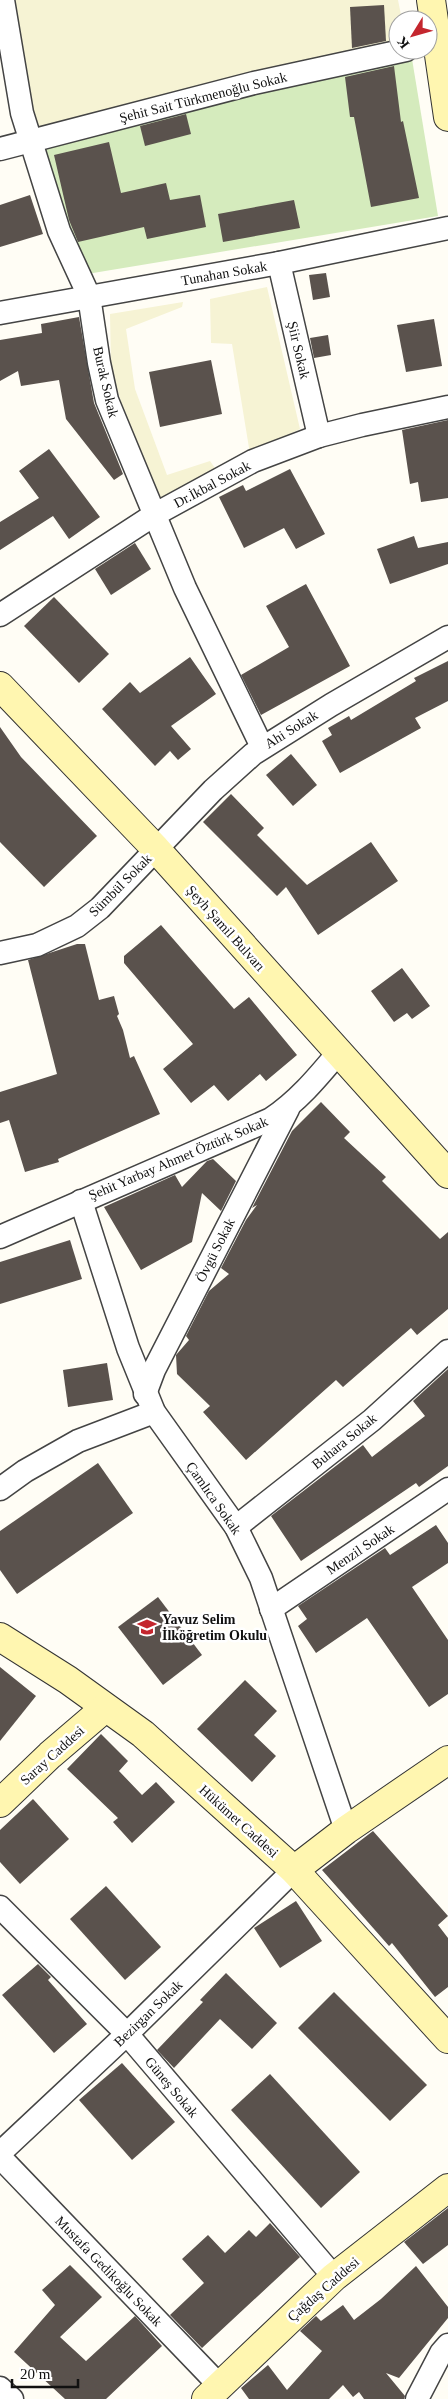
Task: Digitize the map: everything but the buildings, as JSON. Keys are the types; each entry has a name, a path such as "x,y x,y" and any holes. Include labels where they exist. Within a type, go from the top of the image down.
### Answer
{"main road":[{"path":"438,43 448,117"},
{"name":"Şeyh Şamil Bulvarı","path":"0,686 156,849 448,1174"},
{"name":"Hükümet Caddesi","path":"0,1637 68,1680 143,1734 294,1870 448,2039"},
{"name":"Saray Caddesi","path":"0,1803 50,1755 106,1708"},
{"path":"294,1870 346,1830 448,1760"},
{"name":"Çağdaş Caddesi","path":"212,2392 334,2277 448,2188"}],"street":[{"name":"Burak Sokak","path":"3,0 22,113 59,231 90,296 99,363 107,400 154,515 208,638 262,748"},
{"name":"Şehit Sait Türkmenoğlu Sokak","path":"0,149 254,84 388,54"},
{"name":"Tunahan Sokak","path":"0,313 279,263 448,228"},
{"name":"Şiir Sokak","path":"279,263 319,436"},
{"name":"Dr.İkbal Sokak","path":"0,615 154,515 207,484 253,461 319,436 448,407"},
{"name":"Ahi Sokak","path":"156,849 213,790 262,748 331,705 448,638"},
{"name":"Sümbül Sokak","path":"0,953 37,945 77,926 100,908 156,849"},
{"name":"Şehit Yarbay Ahmet Öztürk Sokak","path":"0,1237 258,1126 288,1107 309,1088 338,1053"},
{"name":"Övgü Sokak","path":"150,1403 154,1370 288,1107"},
{"name":"Çamlıca Sokak","path":"81,1201 150,1403 236,1527 260,1578 346,1830"},
{"name":"Buhara Sokak","path":"236,1527 372,1420 448,1351"},
{"path":"0,1489 25,1471 150,1403"},
{"name":"Menzil Sokak","path":"271,1609 448,1489"},
{"name":"Bezirgan Sokak","path":"0,2153 127,2034 294,1870"},
{"name":"Güneş Sokak","path":"0,1907 127,2034 334,2277"},
{"name":"Mustafa Gedikoğlu Sokak","path":"0,2157 212,2392"},
{"path":"417,2399 441,2353 448,2345"},
{"path":"0,2388 12,2399"}],"shaded area":[{"path":"14,0 398,0 400,10 388,10 388,49 35,132"},
{"path":"267,287 300,429 250,454 232,344 211,343 210,299"},
{"path":"183,302 182,307 126,329 135,389 167,475 210,461 217,471 161,499 121,402 111,366 110,314"}],"green space":[{"path":"412,60 438,216 87,274 37,145"}],"place":[{"name":"Yavuz Selim İlköğretim Okulu","path":"147,1627"}]}
